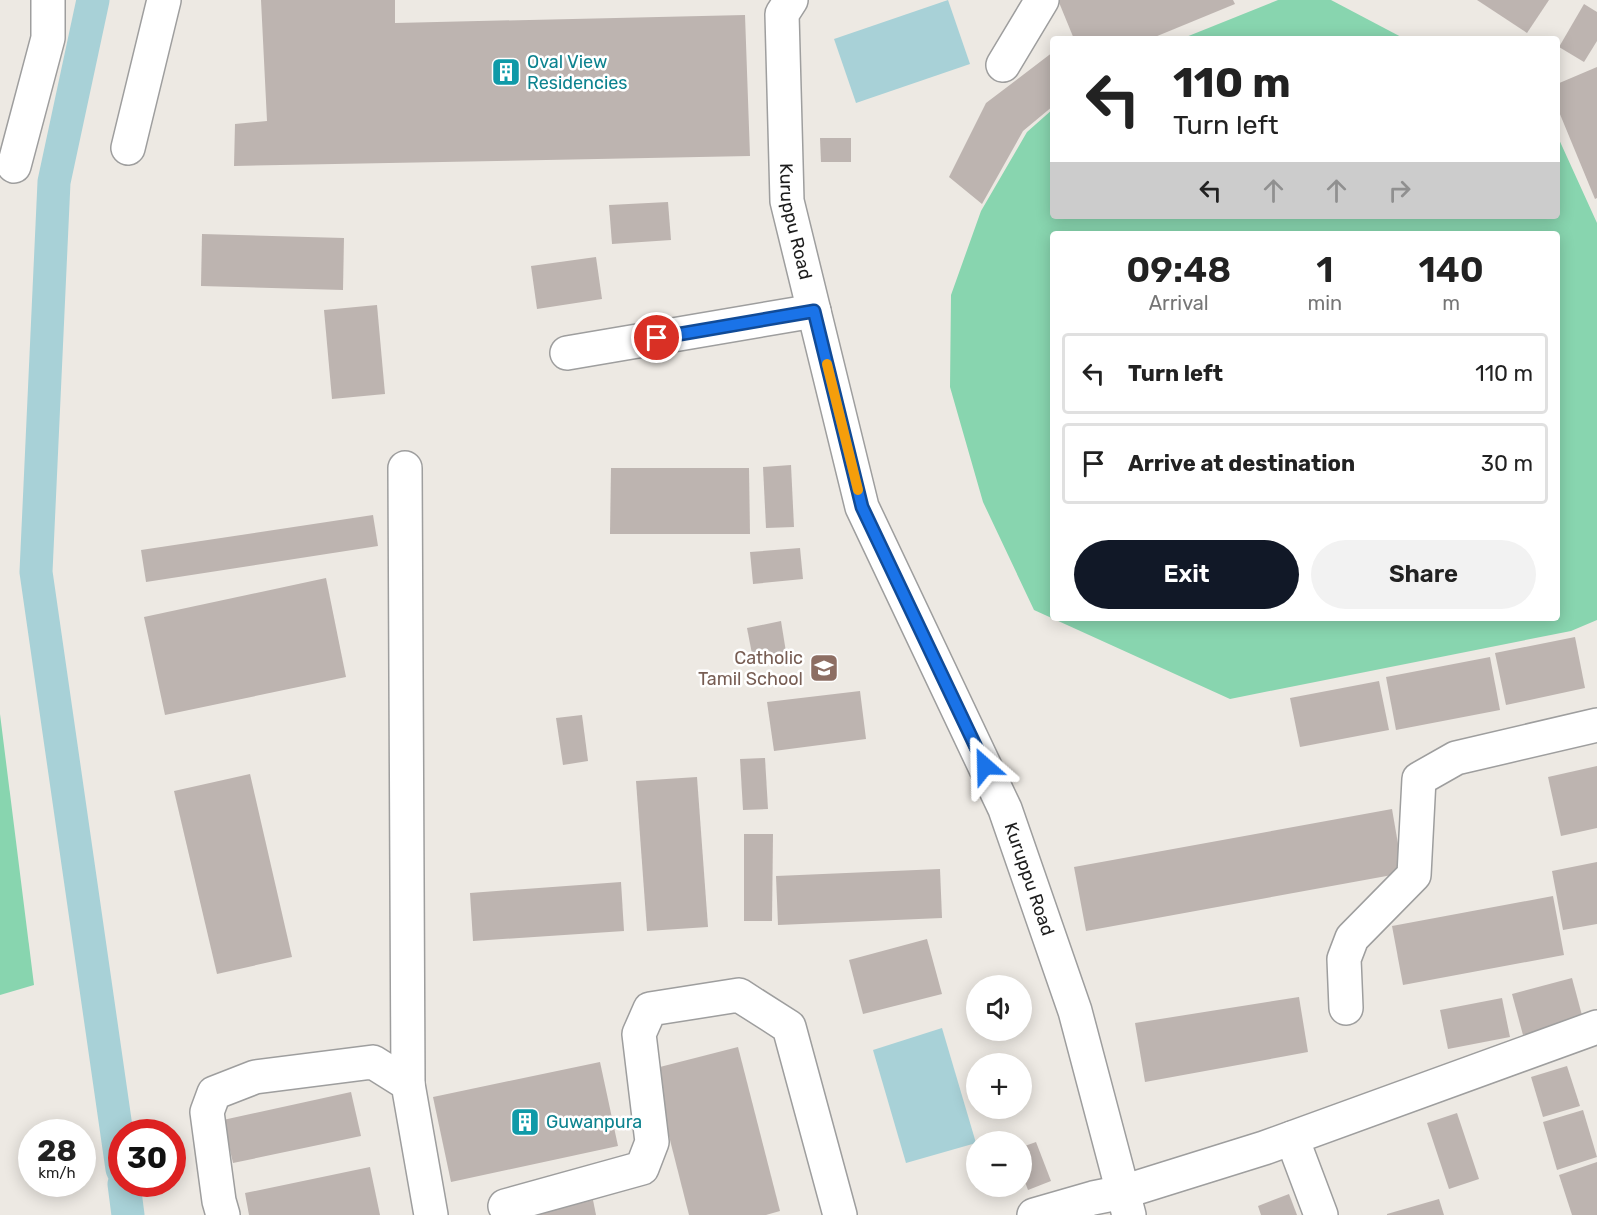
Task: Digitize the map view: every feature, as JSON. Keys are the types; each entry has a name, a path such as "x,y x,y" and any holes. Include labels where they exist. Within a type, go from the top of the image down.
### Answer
{"street":[{"path":"14,166 48,38 48,0"},
{"path":"128,148 164,0"},
{"name":"Kuruppu Road","path":"791,0 782,14 787,201 862,507 1005,810 1075,1011 1126,1204"},
{"path":"1003,65 1042,0"},
{"path":"567,353 814,311"},
{"path":"405,468 408,1084 431,1215"},
{"path":"1346,1008 1344,959 1352,938 1413,875 1419,779 1456,758 1597,724"},
{"path":"505,1206 642,1168 652,1142 639,1034 650,1009 738,995 789,1027 840,1215"},
{"path":"1034,1215 1093,1198 1126,1204 1264,1148 1597,1027"},
{"path":"223,1215 219,1202 207,1112 214,1093 255,1077 373,1062 408,1084"},
{"path":"1292,1138 1321,1215"}],"green space":[{"path":"1278,0 1331,0 1399,36 1188,36"},
{"path":"1050,112 1050,219 1560,219 1560,142 1597,223 1597,620 1571,631 1230,699 1058,621 1560,621 1560,231 1050,231 1050,617 1034,610 983,502 950,387 951,295 981,211 1027,132"},
{"path":"0,714 34,985 0,995"}],"water":[{"path":"948,0 970,64 856,103 834,39"},
{"path":"942,1028 966,1109 966,1119 969,1119 972,1131 966,1131 966,1146 906,1163 873,1050"}],"building":[{"name":"Oval View Residencies","path":"261,0 395,0 395,23 745,15 750,156 234,166 235,124 267,121"},
{"path":"1058,0 1233,0 1235,4 1157,36 1073,36"},
{"path":"1477,0 1549,0 1527,33"},
{"path":"1584,4 1597,12 1597,41 1584,62 1560,48"},
{"path":"1050,54 1050,108 1023,131 982,204 949,177 986,103"},
{"path":"1597,67 1597,198 1595,199 1560,114 1560,83"},
{"path":"820,138 851,138 851,162 821,162"},
{"path":"668,202 671,240 612,244 609,205"},
{"path":"202,234 344,238 343,290 201,286"},
{"path":"596,257 602,299 537,309 531,266"},
{"path":"377,305 385,394 332,399 324,310"},
{"path":"791,465 794,527 766,528 763,467"},
{"path":"611,468 749,468 750,534 610,534"},
{"path":"373,515 378,546 146,582 141,550"},
{"path":"800,548 803,579 753,584 750,552"},
{"path":"326,578 346,677 165,715 144,617"},
{"path":"781,621 786,652 753,659 747,628"},
{"path":"1575,637 1585,688 1506,705 1495,653"},
{"path":"1490,657 1500,710 1396,730 1386,677"},
{"path":"1379,681 1389,730 1300,747 1290,698"},
{"path":"860,691 866,739 774,751 767,702"},
{"path":"582,715 588,761 563,765 556,718"},
{"path":"765,758 768,809 743,810 740,759"},
{"path":"1597,766 1597,828 1561,836 1548,777"},
{"path":"250,774 292,957 217,974 174,791"},
{"path":"697,777 708,927 647,931 636,781"},
{"path":"1392,809 1403,873 1086,931 1074,867"},
{"path":"744,834 773,834 772,921 744,921"},
{"path":"1597,862 1597,924 1563,930 1552,871"},
{"path":"940,869 942,918 778,925 776,876"},
{"path":"621,882 624,931 473,941 470,893"},
{"path":"1553,896 1564,955 1403,985 1392,926"},
{"path":"927,939 942,994 863,1014 849,960"},
{"path":"1572,978 1583,1019 1523,1035 1512,994"},
{"path":"1299,997 1308,1052 1145,1082 1135,1023"},
{"path":"1502,998 1510,1037 1448,1049 1440,1010"},
{"path":"738,1047 780,1211 766,1215 689,1215 652,1069"},
{"name":"Guwanpura","path":"600,1062 618,1146 451,1182 433,1097"},
{"path":"1567,1066 1580,1106 1543,1117 1531,1077"},
{"path":"351,1092 361,1136 233,1163 223,1120"},
{"path":"1583,1110 1597,1157 1557,1170 1543,1122"},
{"path":"1457,1113 1479,1179 1449,1189 1427,1123"},
{"path":"1036,1142 1051,1181 1032,1188 1032,1143"},
{"path":"1597,1162 1597,1215 1572,1215 1559,1175"},
{"path":"370,1167 380,1215 249,1215 245,1193"},
{"path":"1289,1194 1297,1215 1261,1215 1258,1206"},
{"path":"1439,1199 1444,1215 1387,1215 1387,1214"},
{"path":"593,1200 596,1215 528,1215 528,1214"}],"waterway":[{"path":"93,0 54,182 36,572 115,1119"},
{"path":"126,1197 128,1215"}],"slow traffic":[{"path":"827,364 858,490"}],"place":[{"name":"Oval View Residencies","path":"506,72"},
{"name":"Catholic Tamil School","path":"824,668"},
{"name":"Guwanpura","path":"525,1122"}],"route":[{"path":"657,338 814,311 862,507 985,766"}]}
